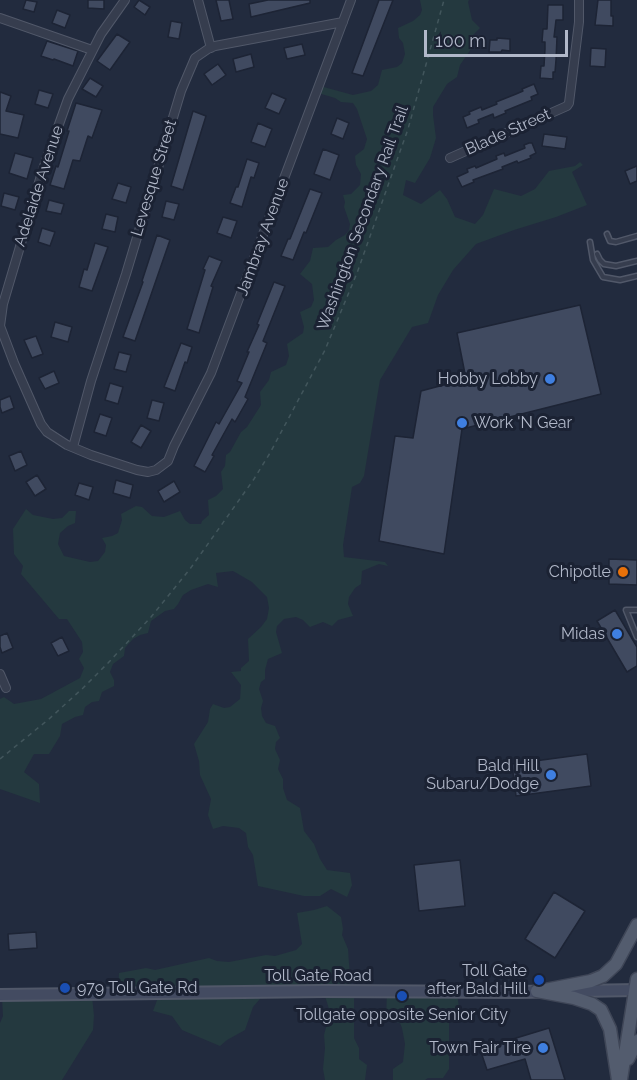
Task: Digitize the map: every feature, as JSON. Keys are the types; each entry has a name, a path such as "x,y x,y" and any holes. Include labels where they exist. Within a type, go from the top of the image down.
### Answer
{"main road":[{"path":"537,992 591,981 603,976 616,964 637,925"},
{"path":"621,1076 636,987"},
{"name":"Toll Gate Road","path":"0,995 300,991 537,992 636,987"},
{"path":"537,992 574,998 592,1004 601,1010 610,1029 621,1076"},
{"path":"621,1076 637,1041"}],"street":[{"name":"Adelaide Avenue","path":"125,0 100,34 68,99 50,149 3,304 0,326 41,424 51,436 91,455 144,472 161,467"},
{"path":"198,0 211,48 343,22"},
{"name":"Jambray Avenue","path":"161,467 168,461 211,373 351,0"},
{"name":"Blade Street","path":"450,158 567,106 579,22 579,0"},
{"path":"0,18 92,50"},
{"name":"Levesque Street","path":"73,447 91,381 181,91 195,58 211,48"},
{"path":"0,674 6,688"}],"lane":[{"path":"608,234 610,241 616,242 637,236"},
{"path":"590,242 593,260 603,277 620,280 637,276"},
{"path":"597,254 604,264 616,266 637,261"},
{"path":"637,610 626,610 637,637"}],"path":[{"name":"Washington Secondary Rail Trail","path":"0,759 83,688 150,617 190,569 270,453 325,350 357,273 408,129 444,0"}],"green space":[{"path":"420,0 469,0 472,20 480,28 470,38 471,49 460,65 457,77 447,84 433,107 436,138 430,158 415,183 406,180 403,195 421,204 440,190 455,217 475,224 483,215 494,189 521,196 535,189 549,171 575,166 580,162 583,165 572,172 587,205 476,244 453,270 438,295 428,323 412,327 380,380 364,476 360,483 352,487 343,545 344,557 385,562 388,566 379,564 362,571 361,584 349,597 348,604 353,616 338,620 332,626 323,622 310,627 296,617 284,619 277,626 276,632 282,653 268,659 265,679 261,682 259,689 263,701 262,716 266,723 275,726 280,738 276,742 275,749 280,760 278,769 283,779 287,800 300,808 304,831 314,844 327,870 350,873 352,885 347,897 331,889 320,896 304,896 258,886 253,855 248,847 246,833 239,828 223,826 213,829 208,815 211,799 200,775 194,744 208,722 213,704 224,708 230,707 240,699 241,685 231,672 241,671 241,668 249,661 248,639 267,619 269,608 267,597 252,582 233,571 216,573 218,587 208,584 191,590 183,595 174,609 165,611 151,621 148,633 133,639 125,648 124,656 113,664 110,672 114,686 102,692 99,701 92,702 85,707 83,715 62,724 60,736 49,754 34,754 24,772 39,784 40,803 0,789 0,699 4,697 14,704 41,699 80,678 84,668 79,659 83,652 82,642 67,619 59,619 21,574 23,566 14,554 13,529 26,509 33,515 53,519 62,518 69,511 76,511 75,523 60,533 58,544 64,556 90,562 98,561 105,552 106,545 102,538 118,533 122,520 121,514 136,506 142,507 152,516 164,517 180,511 190,524 201,524 209,515 208,500 223,489 221,472 225,466 226,455 261,405 260,392 269,380 271,372 286,365 289,356 287,344 303,333 304,327 300,312 311,307 314,300 312,284 300,274 310,261 313,248 328,247 349,230 350,224 344,207 343,195 351,194 360,185 361,174 356,165 355,156 364,149 367,139 353,103 341,102 318,93 320,86 353,95 371,91 378,85 382,70 397,67 402,63 405,54 398,28 420,15 422,10"},
{"path":"327,906 341,917 342,935 348,949 351,991 354,992 354,1038 359,1048 359,1059 367,1065 365,1080 325,1080 324,1035 330,1012 324,993 265,993 253,1007 245,1030 220,1046 182,1030 172,1016 153,1011 159,995 118,995 119,973 146,968 155,970 209,958 229,962 266,955 275,956 296,950 302,944 297,913"},
{"path":"387,991 457,992 460,1016 449,1023 449,1069 443,1078 393,1080 393,1069 403,1062 405,1044 400,1023 386,1019"},
{"path":"92,996 93,1030 62,1080 0,1080 2,998"}],"building":[{"path":"26,0 37,2 34,12 23,9"},
{"path":"88,0 104,0 104,9 88,8"},
{"path":"139,0 150,7 145,15 134,7"},
{"path":"216,0 229,0 233,19 221,21"},
{"path":"268,0 310,0 310,3 251,17 249,4"},
{"path":"379,0 393,0 363,76 352,73"},
{"path":"598,0 611,0 613,26 595,25"},
{"path":"548,5 563,5 563,20 556,20 554,37 557,37 556,60 553,79 540,78 541,66 544,66 545,42 542,42 543,29 547,29"},
{"path":"57,10 70,15 65,28 52,23"},
{"path":"171,21 182,23 179,39 168,37"},
{"path":"117,34 130,42 110,70 97,61"},
{"path":"497,38 510,39 510,51 489,52 490,40 497,40"},
{"path":"47,41 78,51 73,66 41,56"},
{"path":"302,44 305,55 287,59 284,48"},
{"path":"591,48 606,49 605,67 590,66"},
{"path":"251,54 254,67 236,72 233,59"},
{"path":"218,64 226,75 212,85 204,74"},
{"path":"90,78 103,86 96,97 82,89"},
{"path":"534,84 538,94 531,97 532,100 494,118 493,114 478,120 479,123 467,128 463,117 470,114 469,112 497,104 496,102"},
{"path":"39,90 53,94 48,108 35,104"},
{"path":"0,92 11,96 6,111 24,115 18,138 0,134"},
{"path":"272,93 286,99 279,114 265,108"},
{"path":"76,103 102,110 92,138 88,136 80,161 73,160 64,189 50,185 56,166 58,167"},
{"path":"193,111 206,116 183,190 171,186"},
{"path":"337,118 349,123 343,139 331,134"},
{"path":"258,123 272,129 265,147 251,142"},
{"path":"544,134 567,137 565,149 542,146"},
{"path":"532,143 536,153 530,156 531,158 502,167 503,169 473,180 474,182 462,187 457,177 468,172 467,169 475,166 476,168 497,159 496,156 504,153 505,156 525,148 524,145"},
{"path":"323,149 339,155 330,180 314,174"},
{"path":"15,153 33,158 27,179 9,173"},
{"path":"247,159 259,163 254,178 251,177 242,207 230,203"},
{"path":"637,166 637,181 630,184 625,171"},
{"path":"118,183 131,187 126,203 112,199"},
{"path":"310,189 322,193 306,233 304,232 293,260 281,256 290,239"},
{"path":"4,193 19,197 15,210 1,206"},
{"path":"49,200 64,204 61,214 46,211"},
{"path":"166,201 179,204 174,220 162,217"},
{"path":"106,214 118,217 115,232 102,229"},
{"path":"223,217 237,221 231,238 217,233"},
{"path":"42,228 55,232 50,246 38,242"},
{"path":"157,235 170,240 135,341 123,337"},
{"path":"95,243 108,247 92,291 79,287"},
{"path":"209,256 222,261 211,286 213,287 199,333 187,329 205,270 203,269"},
{"path":"274,282 285,286 263,341 267,343 245,397 248,399 235,422 232,419 205,472 194,466 216,422 219,424 242,383 237,381"},
{"path":"580,305 601,394 462,429 444,554 379,541 395,436 413,438 421,391 466,379 457,333"},
{"path":"55,322 72,327 68,342 51,337"},
{"path":"36,336 43,354 32,358 24,340"},
{"path":"181,343 192,347 175,391 164,387"},
{"path":"119,352 131,355 126,372 114,369"},
{"path":"54,371 59,383 45,389 39,378"},
{"path":"110,383 123,387 118,404 105,400"},
{"path":"10,396 14,408 2,413 0,400"},
{"path":"152,400 164,403 159,421 147,418"},
{"path":"100,414 112,418 106,436 94,432"},
{"path":"141,425 151,431 141,448 131,442"},
{"path":"21,451 27,465 15,471 9,456"},
{"path":"37,475 46,489 35,496 26,482"},
{"path":"116,480 133,485 130,498 113,493"},
{"path":"174,481 180,492 164,502 158,491"},
{"path":"79,483 93,487 89,500 75,495"},
{"name":"Chipotle","path":"609,559 637,560 637,585 609,584"},
{"name":"Midas","path":"615,610 637,647 637,666 627,672 597,621"},
{"path":"7,633 13,648 2,653 0,636"},
{"path":"62,637 69,651 58,656 51,643"},
{"name":"Bald Hill Subaru/Dodge","path":"587,754 591,786 516,796 512,764"},
{"path":"460,860 465,906 419,911 414,865"},
{"path":"554,892 585,911 555,958 525,939"},
{"path":"36,932 37,948 9,950 8,934"},
{"path":"549,1028 565,1080 531,1080 525,1059 487,1070 480,1049"}],"place":[{"name":"Hobby Lobby","path":"550,379"},
{"name":"Work 'N Gear","path":"462,423"},
{"name":"Chipotle","path":"623,572"},
{"name":"Midas","path":"617,634"},
{"name":"Bald Hill Subaru/Dodge","path":"551,775"},
{"name":"Toll Gate after Bald Hill","path":"539,980"},
{"name":"979 Toll Gate Rd","path":"65,988"},
{"name":"Tollgate opposite Senior City","path":"402,996"},
{"name":"Town Fair Tire","path":"543,1048"}]}
